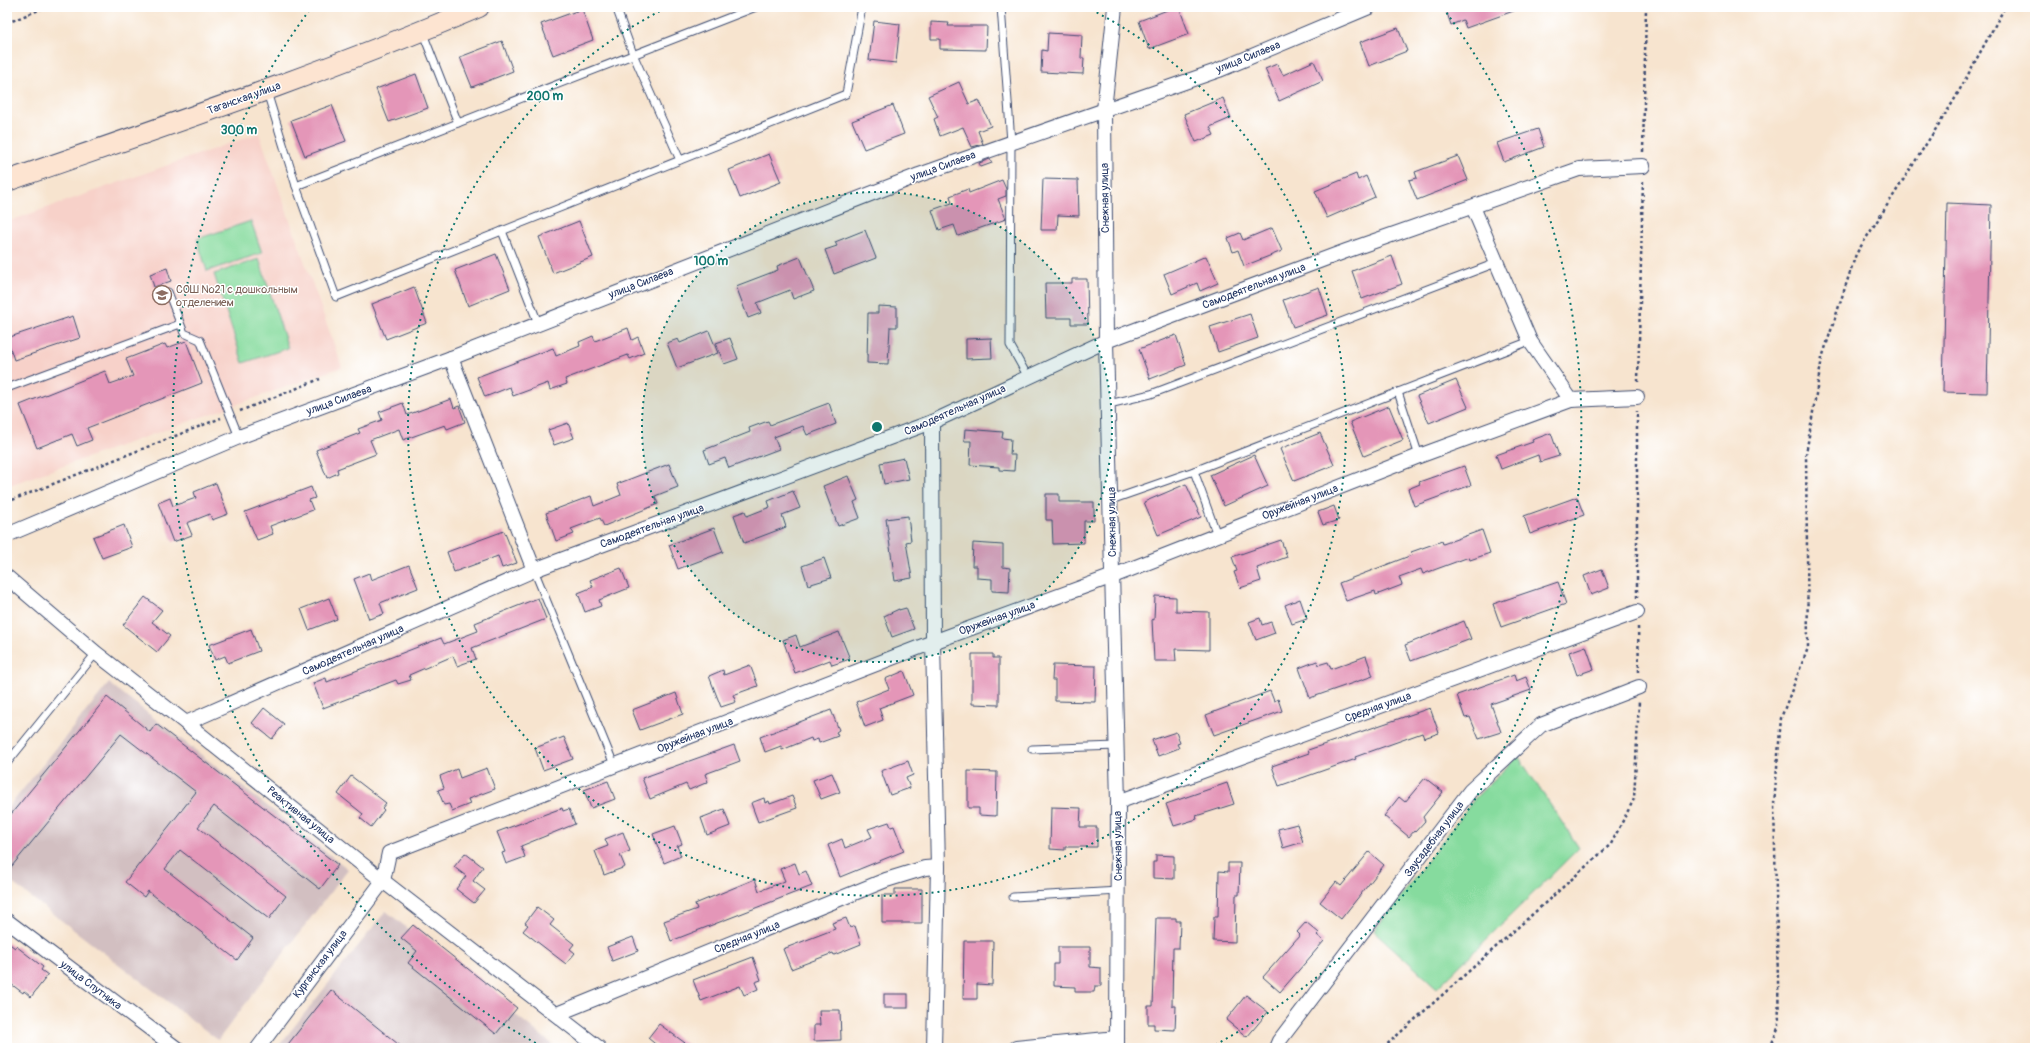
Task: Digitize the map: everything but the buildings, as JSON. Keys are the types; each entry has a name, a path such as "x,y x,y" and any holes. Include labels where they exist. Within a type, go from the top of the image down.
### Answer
{"main road":[{"name":"Таганская улица","path":"7,181 266,91 422,31 479,7"}],"street":[{"name":"Снежная улица","path":"1016,1048 1117,1043 1119,891 1118,802 1109,404 1106,341 1104,110 1115,7"},
{"name":"улица Силаева","path":"7,535 239,437 451,358 919,175 1219,70 1368,7"},
{"name":"Самодеятельная улица","path":"186,723 534,570 932,422 1106,341 1346,251 1579,169 1643,166"},
{"path":"1473,207 1530,341 1571,400"},
{"path":"451,358 534,570"},
{"name":"Оружейная улица","path":"383,881 389,853 933,642 1113,576 1419,456 1571,400 1637,397"},
{"path":"932,422 933,642 938,867 934,1048"},
{"name":"Реактивная улица","path":"7,577 96,653 383,881 557,1014 599,1048"},
{"name":"Средняя улица","path":"1118,802 1637,612"},
{"name":"Заусадебная улица","path":"1276,1048 1279,1041 1470,791 1541,725 1639,686"},
{"name":"Средняя улица","path":"557,1014 886,880 925,868 938,867"},
{"name":"Курганская улица","path":"258,1048 383,881"},
{"name":"улица Спутника","path":"7,921 176,1048"}],"lane":[{"path":"616,7 633,54 680,160"},
{"path":"296,186 756,7"},
{"path":"266,91 296,186 336,297 846,94 862,7"},
{"path":"1001,7 1010,142 1010,345 1028,377"},
{"path":"422,31 458,123"},
{"path":"502,231 538,323"},
{"path":"1109,404 1152,394 1496,263"},
{"path":"168,292 184,333 200,340 239,437"},
{"path":"7,388 180,324"},
{"path":"1111,500 1194,471 1530,341"},
{"path":"1398,392 1419,456"},
{"path":"1194,471 1217,535"},
{"path":"534,570 615,766"},
{"path":"7,763 96,653"},
{"path":"1032,749 1117,746"},
{"path":"1013,897 1119,891"}],"path":[{"path":"7,23 46,7"},
{"path":"1383,1048 1611,844 1634,799 1639,686 1637,612 1637,397 1646,7"},
{"path":"1770,1048 1779,1026 1774,804 1781,718 1808,648 1806,454 1822,358 1856,254 1953,102 2005,7"},
{"path":"7,502 320,379"}],"shaded area":[{"name":"СОШ №21 с дошкольным отделением","path":"259,133 342,367 7,486 7,222"},
{"path":"109,683 348,869 218,1040 7,879 7,809"},
{"path":"386,911 557,1048 277,1048"}],"green space":[{"path":"251,221 262,253 207,271 197,239"},
{"path":"259,259 288,348 243,363 214,274"},
{"path":"1518,756 1579,848 1437,988 1374,931 1476,797"}],"place":[{"name":"СОШ №21 с дошкольным отделением","path":"162,295"}]}
